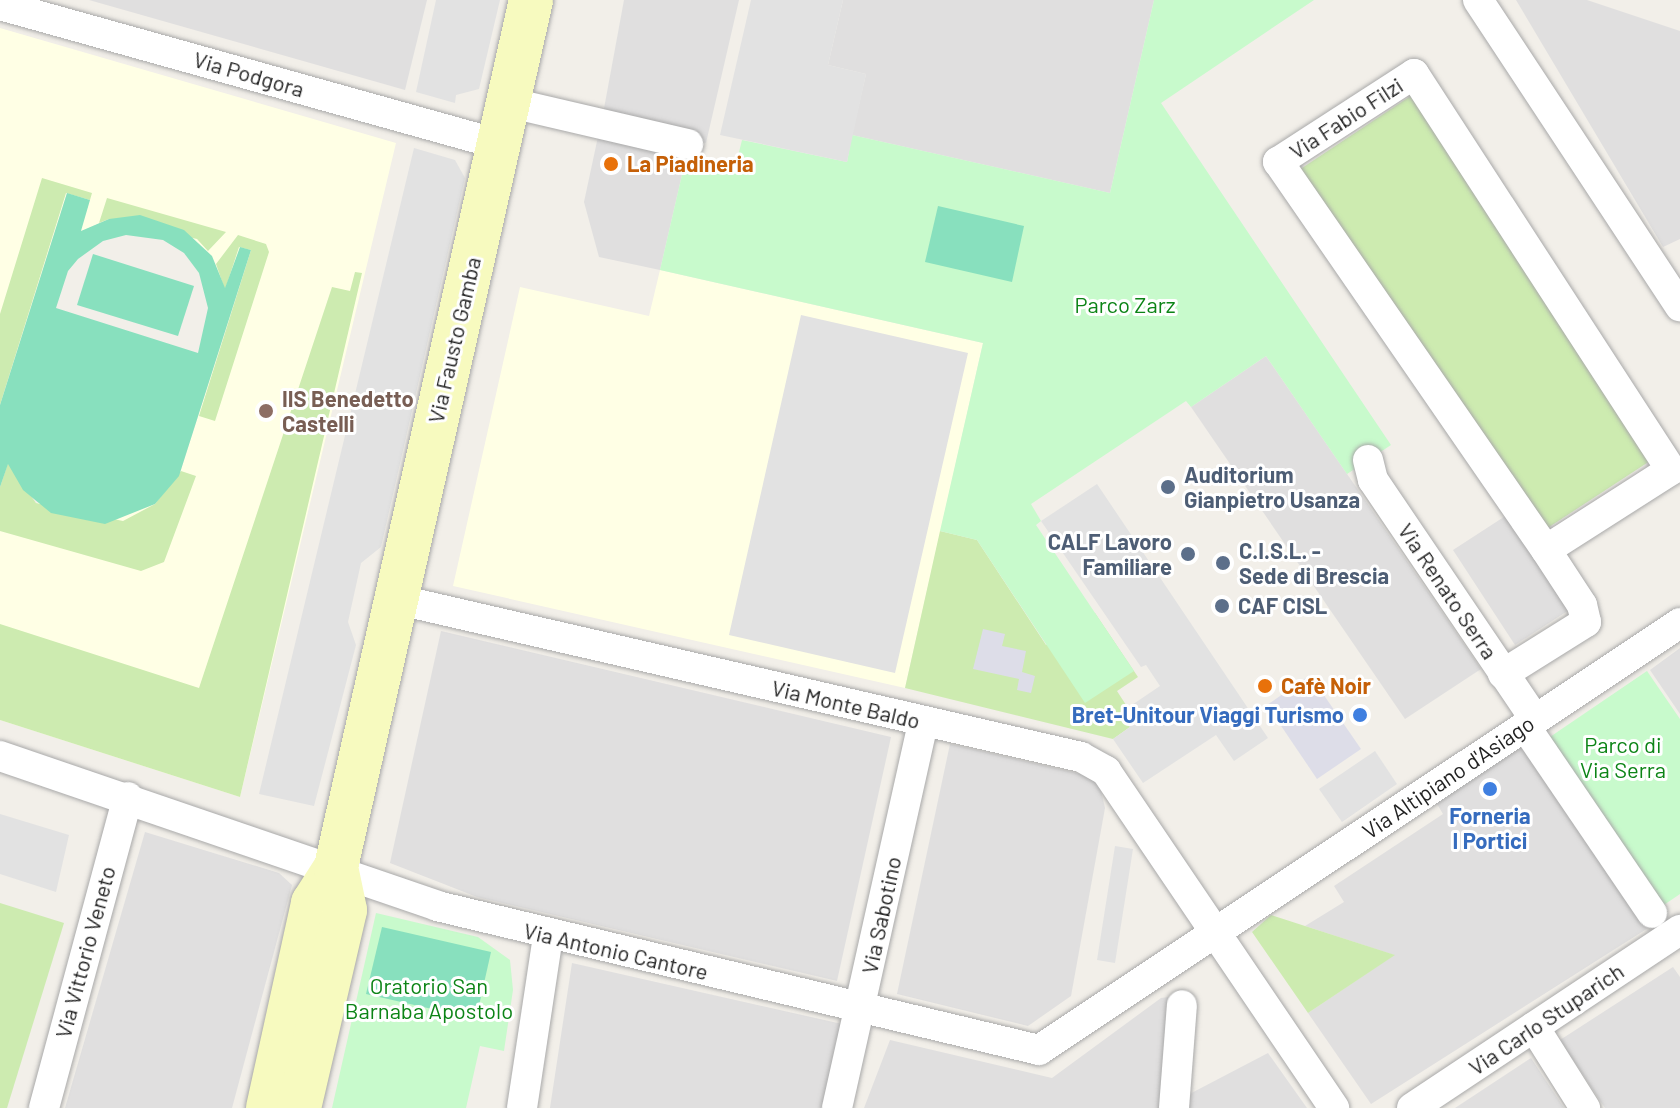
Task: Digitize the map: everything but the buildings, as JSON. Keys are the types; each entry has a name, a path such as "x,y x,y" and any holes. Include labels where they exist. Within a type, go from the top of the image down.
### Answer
{"street":[{"name":"Via Fausto Gamba","path":"336,867 531,0"},
{"path":"1478,0 1680,306"},
{"name":"Via Podgora","path":"0,5 498,144"},
{"name":"Via Fabio Filzi","path":"1503,674 1586,622 1582,605 1278,162 1414,74 1676,475 1546,550"},
{"path":"507,102 688,144"},
{"name":"Via Renato Serra","path":"1368,460 1373,480 1503,674 1530,723 1652,913"},
{"name":"Via Monte Baldo","path":"395,599 1081,757 1106,771 1334,1108"},
{"name":"Via Altipiano d'Asiago","path":"1216,931 1680,623"},
{"name":"Via Sabotino","path":"837,1108 923,723"},
{"name":"Via Antonio Cantore","path":"0,756 336,867 437,906 548,936 1039,1050 1216,931"},
{"name":"Via Vittorio Veneto","path":"44,1108 128,797"},
{"path":"268,1108 313,903 336,867"},
{"path":"299,1108 345,910 336,867"},
{"name":"Via Carlo Stuparich","path":"1412,1108 1680,930"},
{"path":"522,1108 548,936"},
{"path":"1174,1108 1182,1005"},
{"path":"1534,1027 1585,1108"}],"shaded area":[{"path":"89,0 427,0 405,90"},
{"path":"436,0 500,0 479,89 456,95 455,103 416,92"},
{"path":"624,0 739,0 706,143 603,114"},
{"path":"751,0 843,0 828,65 866,74 847,162 720,135"},
{"path":"843,0 1154,0 1110,193 852,135 866,74 828,65"},
{"path":"1516,0 1587,0 1680,31 1680,239 1663,247"},
{"name":"IIS Benedetto Castelli","path":"0,28 396,143 240,797 0,720 0,487 12,474 36,503 179,476 251,250 225,290 207,251 109,219 80,232 67,193 0,405"},
{"path":"599,132 687,153 660,270 599,257 584,202"},
{"path":"414,148 455,160 465,178 381,547 361,563 348,622 356,645 314,806 259,794"},
{"path":"660,270 983,343 905,688 453,586 520,287 649,316"},
{"path":"801,315 968,353 895,673 729,635"},
{"path":"1266,356 1481,669 1405,719 1191,407"},
{"path":"1097,484 1268,738 1234,761 1216,735 1143,783 1113,739 1130,727 1120,713 1160,686 1146,665 1141,667 1041,521"},
{"path":"1510,513 1572,608 1515,645 1453,550"},
{"path":"983,629 1005,634 1002,646 1026,651 1022,672 1035,676 1031,693 1017,690 1019,679 973,669"},
{"path":"441,631 891,737 837,981 477,897 390,863"},
{"path":"1680,648 1680,714 1650,670"},
{"path":"1310,675 1361,749 1317,779 1267,705"},
{"path":"1530,740 1656,923 1371,1104 1308,1013 1394,955 1305,926 1344,902 1334,886 1443,814 1434,799"},
{"path":"950,744 1098,778 1105,808 1071,996 1028,1026 897,994"},
{"path":"1375,751 1397,784 1342,822 1319,789"},
{"path":"0,814 69,835 56,892 0,874"},
{"path":"145,832 279,873 292,885 232,1108 65,1108"},
{"path":"1115,846 1133,849 1115,963 1097,960"},
{"path":"572,963 842,1024 822,1108 550,1108"},
{"path":"1673,967 1680,977 1680,1108 1605,1108 1560,1040"},
{"path":"1169,997 1165,1108 864,1108 890,1040 1052,1078 1161,998"},
{"path":"1268,1053 1307,1108 1179,1108 1180,1099"},
{"path":"1531,1058 1564,1108 1455,1108"}],"green space":[{"name":"Parco Zarz","path":"1154,0 1314,0 1161,103 1391,445 1347,474 1266,356 1191,407 1186,401 1031,504 1041,521 1036,525 1134,671 1085,703 977,540 940,531 983,343 660,270 687,153 736,164 742,140 847,162 852,135 1110,193"},
{"path":"1412,95 1653,459 1540,533 1299,170"},
{"path":"42,178 92,193 90,200 66,193 0,405 0,314"},
{"path":"67,193 90,200 81,231 109,219 140,215 184,230 212,256 225,288 240,247 251,250 179,476 155,504 105,524 51,513 23,490 8,464 0,487 0,405","holes":["126,235 163,240 184,253 199,273 208,308 198,353 56,308 68,271 78,259 103,241"]},
{"path":"107,198 226,232 208,251 197,239 109,219 99,223"},
{"path":"938,206 1024,226 1012,282 925,262"},
{"path":"238,235 266,244 269,252 215,421 199,416 251,250 239,247 225,290 216,264"},
{"path":"93,254 194,286 178,336 77,305"},
{"path":"355,272 362,273 240,797 0,720 0,624 199,688 332,287 350,291"},
{"path":"8,463 36,503 123,521 155,504 181,471 196,476 164,562 141,571 0,531 0,487"},
{"path":"940,531 977,540 1046,645 1095,613 1138,677 1117,691 1128,708 1121,713 1130,727 1113,739 905,688"},
{"name":"Parco di Via Serra","path":"1647,671 1680,719 1680,894 1658,909 1544,741"},
{"path":"0,903 64,923 7,1108 0,1108"},
{"name":"Oratorio San Barnaba Apostolo","path":"376,913 478,937 510,960 513,990 504,1051 480,1046 466,1108 332,1108"},
{"path":"1271,915 1395,955 1308,1013 1252,932"},
{"path":"382,927 491,952 476,1019 366,994"}],"place":[{"name":"La Piadineria","path":"611,164"},
{"name":"IIS Benedetto Castelli","path":"266,411"},
{"name":"Auditorium Gianpietro Usanza","path":"1168,487"},
{"name":"CALF Lavoro Familiare","path":"1188,554"},
{"name":"C.I.S.L. - Sede di Brescia","path":"1223,563"},
{"name":"CAF CISL","path":"1222,606"},
{"name":"Cafè Noir","path":"1265,686"},
{"name":"Bret-Unitour Viaggi Turismo","path":"1360,715"},
{"name":"Forneria I Portici","path":"1490,789"}]}
